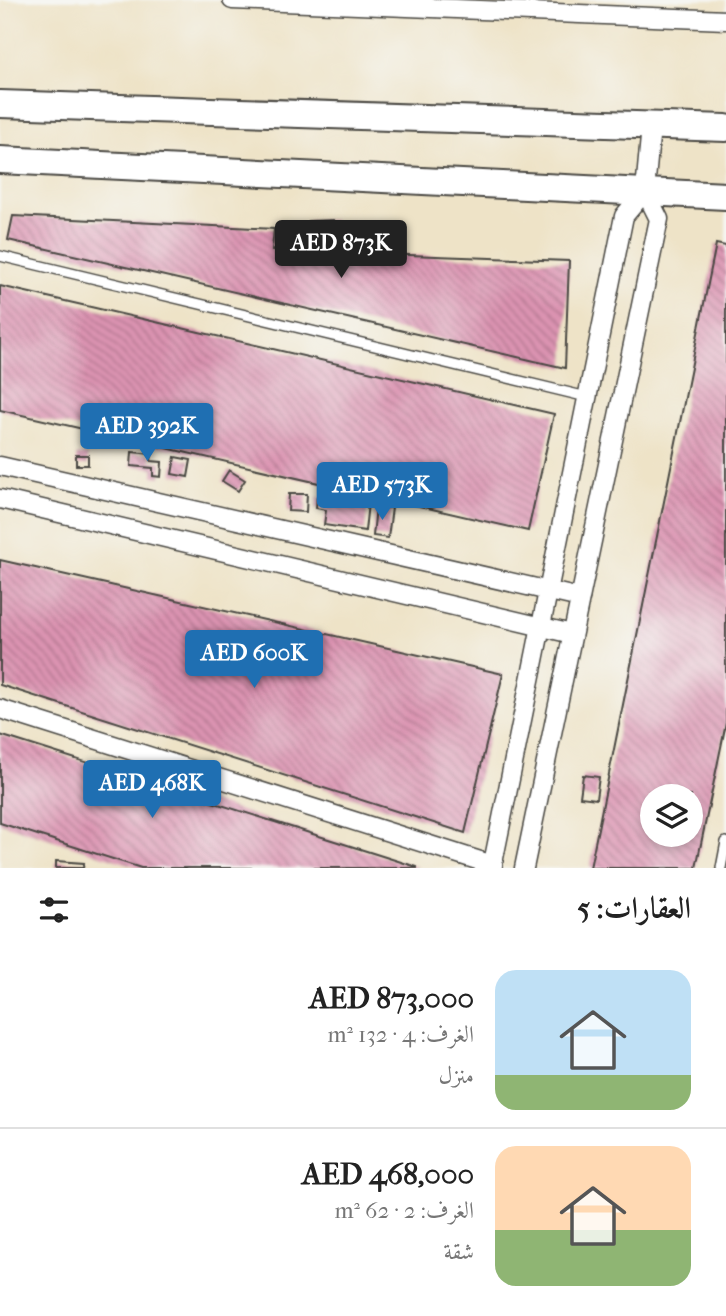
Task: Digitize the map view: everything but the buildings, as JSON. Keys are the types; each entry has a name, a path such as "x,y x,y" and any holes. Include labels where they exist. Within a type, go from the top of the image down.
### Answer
{"main road":[{"path":"0,104 726,128"},
{"path":"0,160 726,196"}],"street":[{"path":"232,0 726,20"},
{"path":"524,868 659,219 645,191 650,126"},
{"path":"0,709 492,867 624,216 645,191"},
{"path":"0,466 580,598"},
{"path":"0,499 572,634"}],"lane":[{"path":"0,256 587,397"},
{"path":"721,868 726,842"}]}
